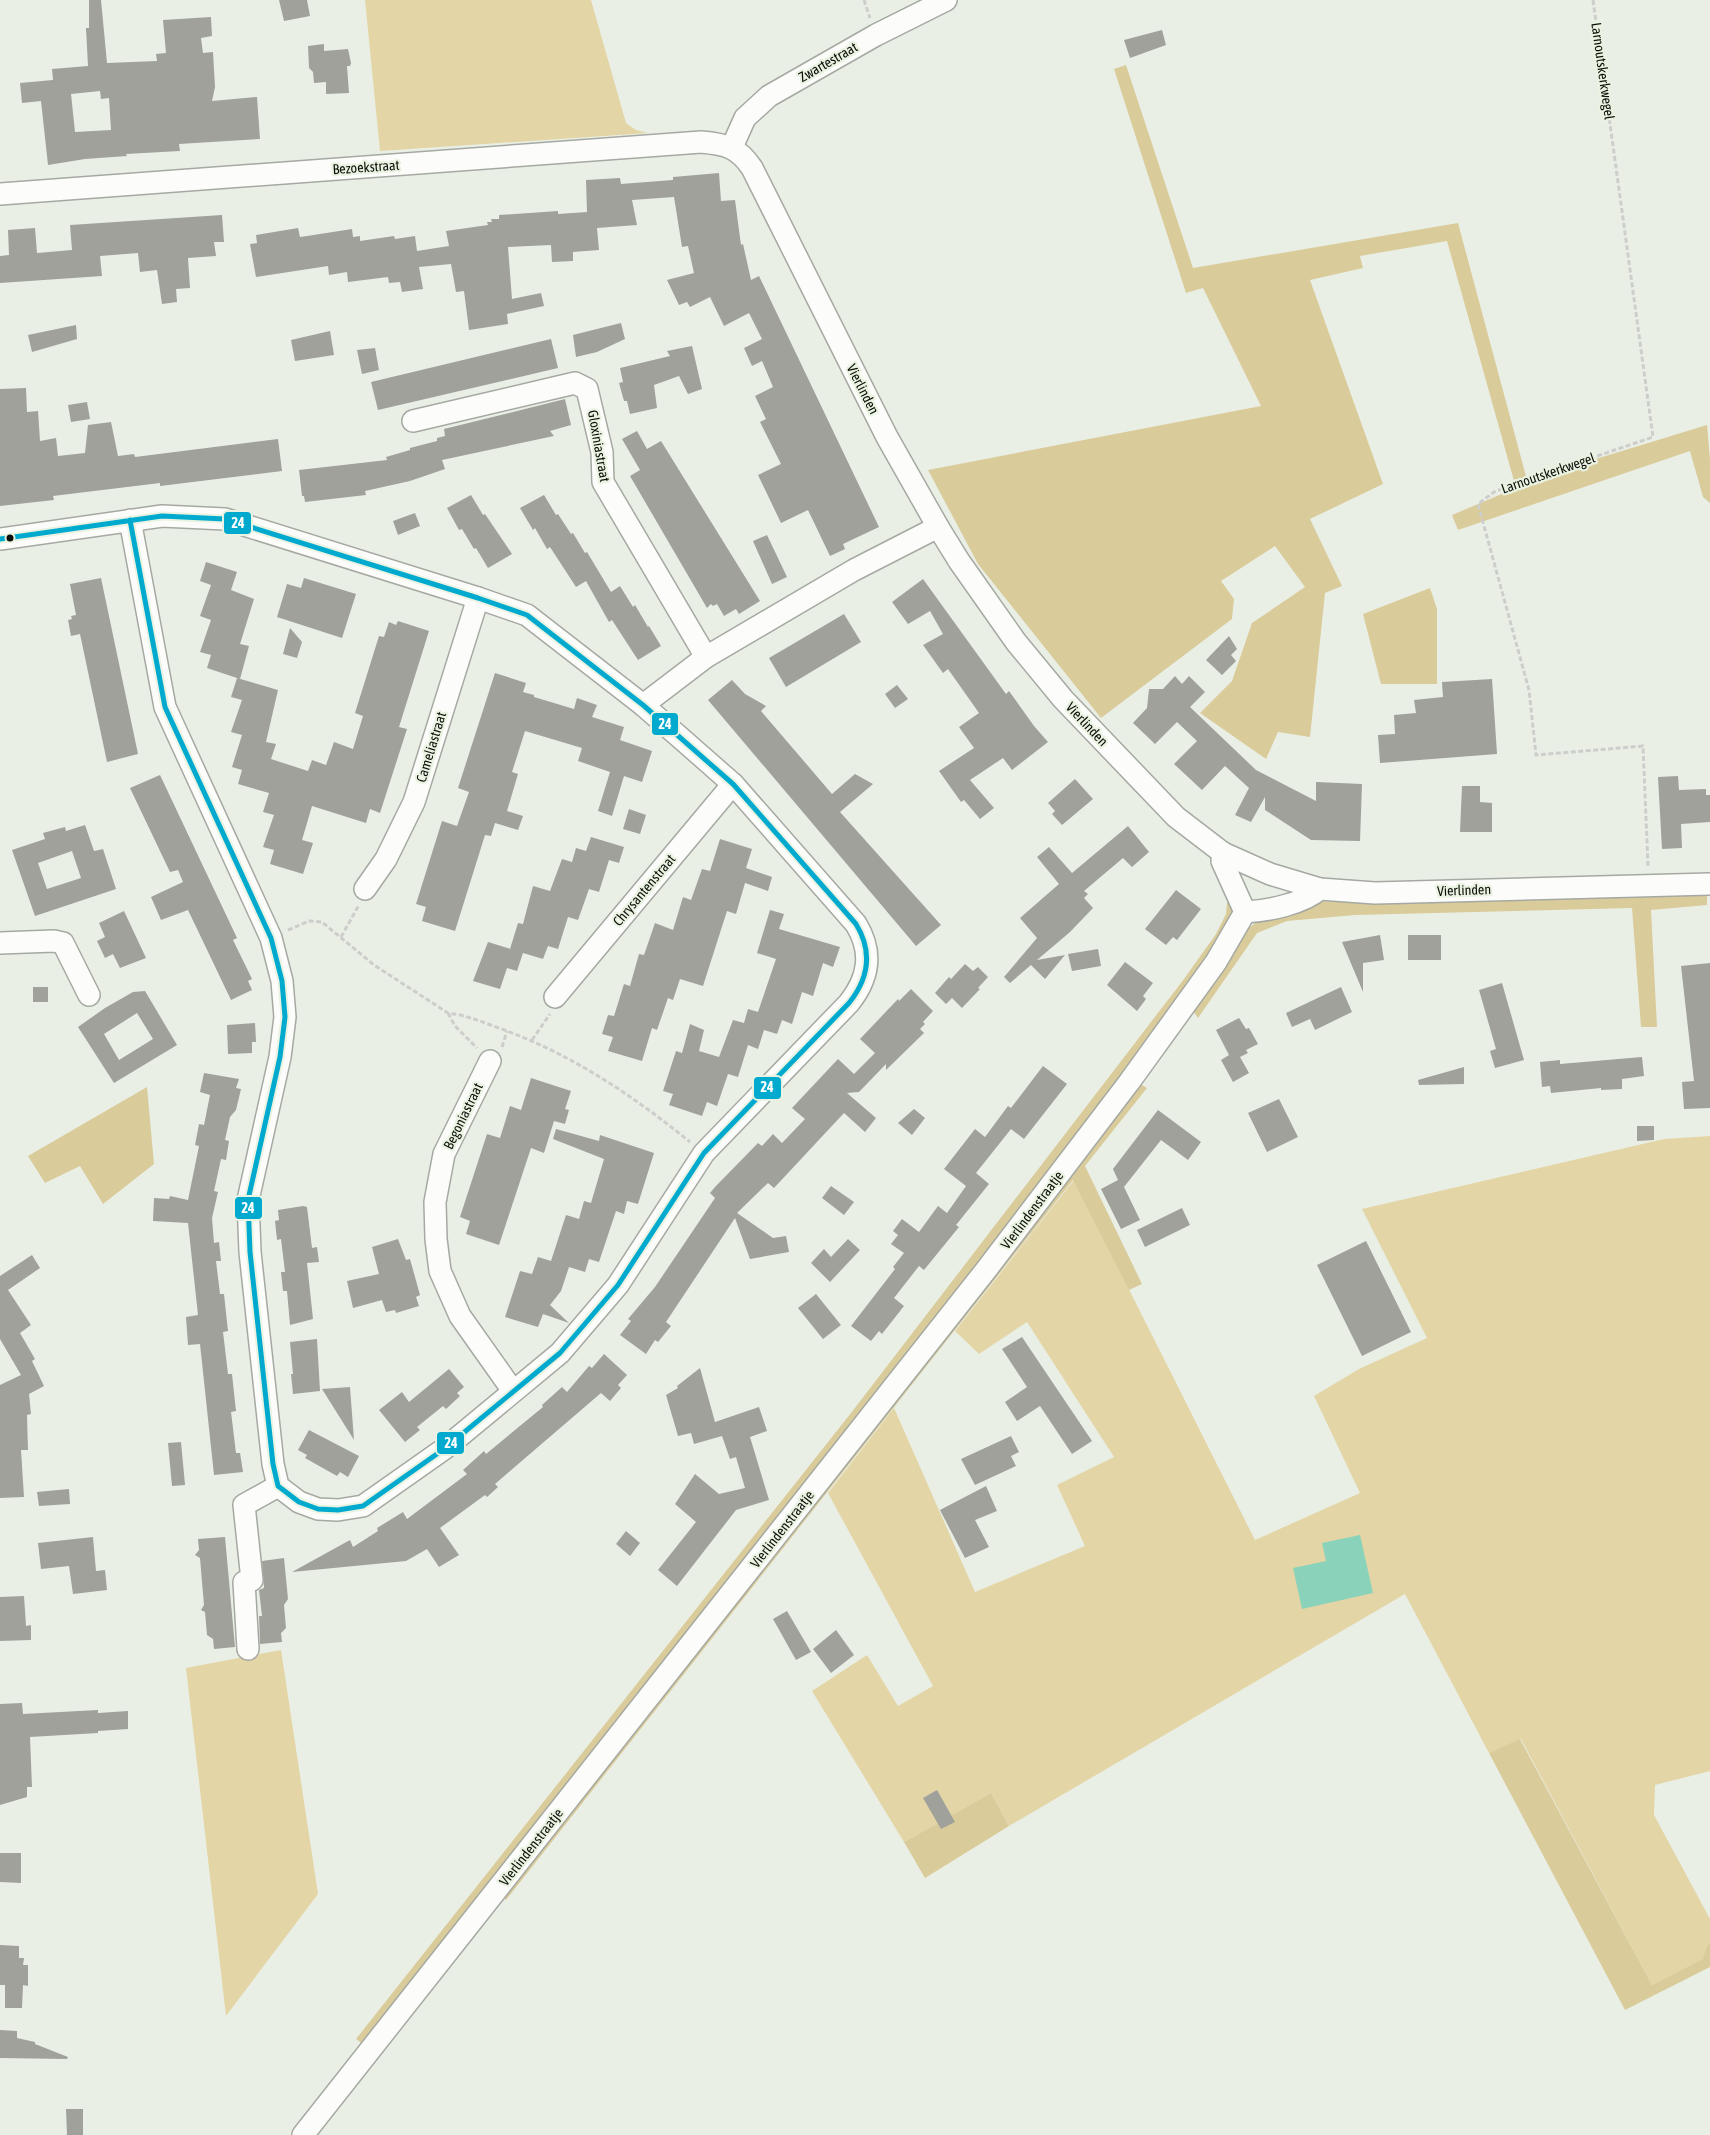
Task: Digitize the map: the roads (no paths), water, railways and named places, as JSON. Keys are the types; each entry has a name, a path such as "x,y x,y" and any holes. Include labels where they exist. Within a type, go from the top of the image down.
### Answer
{"street":[{"name":"Zwartestraat","path":"732,147 745,118 769,96 876,35 946,0"},
{"name":"Bezoekstraat","path":"0,194 691,143 717,144 732,147"},
{"name":"Vierlinden","path":"732,147 747,160 752,168 887,438 959,561 1016,642 1063,699 1176,817 1222,852 1270,874 1320,888 1375,892 1710,884"},
{"name":"Gloxiniastraat","path":"413,421 575,383 587,389 602,452 603,482 706,657"},
{"path":"0,539 130,520 162,516 225,519 527,615 643,705 733,784 856,924 865,938 867,953 866,971 860,989 849,1003 704,1153 618,1286 560,1353 444,1449 362,1506 338,1510 318,1508 299,1502 278,1486 268,1424 250,1252 248,1200 280,1057 285,1017 282,981 271,938 165,707 130,520"},
{"path":"643,705 706,657 854,570 938,527"},
{"name":"Cameliastraat","path":"365,889 386,859 414,802 478,598"},
{"name":"Chrysantenstraat","path":"555,997 733,784"},
{"path":"1222,852 1222,861 1244,912 1265,911 1312,896 1320,888"},
{"name":"Vierlindenstraatje","path":"304,2135 998,1255 1130,1081 1216,962 1244,912"},
{"path":"0,943 54,941 63,943 89,994"},
{"name":"Begoniastraat","path":"490,1061 444,1154 435,1202 436,1239 440,1271 460,1316 513,1391"},
{"path":"248,1649 244,1582 252,1580 244,1506 278,1486"}]}
